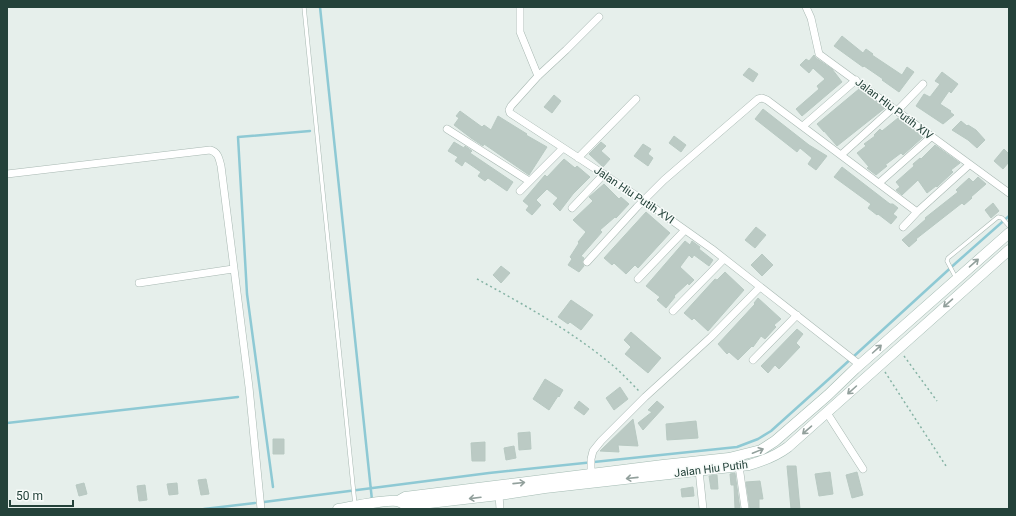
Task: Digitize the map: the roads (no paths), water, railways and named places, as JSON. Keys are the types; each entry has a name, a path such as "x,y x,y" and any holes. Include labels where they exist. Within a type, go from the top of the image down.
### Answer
{"street":[{"path":"520,7 520,32 538,76"},
{"name":"Jalan Hiu Putih XIV","path":"806,7 811,18 819,54 1009,193"},
{"name":"Jalan Hiu Putih XVI","path":"600,17 538,76 511,106 509,110 510,113 644,200 724,259 860,365"},
{"path":"803,126 856,80"},
{"path":"841,155 923,84"},
{"path":"587,262 664,180 758,99 762,98 803,126 917,212"},
{"path":"578,158 636,99"},
{"path":"447,129 529,181"},
{"path":"879,183 931,137"},
{"path":"520,191 563,148"},
{"path":"7,174 210,150 218,155 221,166 234,269 261,509"},
{"path":"903,228 917,212 969,165"},
{"path":"572,208 604,174"},
{"path":"638,279 685,230"},
{"path":"398,501 405,497 591,474 648,472 729,458 761,450 775,441 828,395 1009,233"},
{"name":"Jalan Hiu Putih","path":"338,509 381,502 398,501 406,506 499,495 648,472 699,470 739,466 754,463 776,455 788,447 827,413 1009,250"},
{"path":"673,310 724,259"},
{"path":"139,283 234,269"},
{"path":"591,474 591,459 593,451 601,441 645,397 711,337 760,287"},
{"path":"754,360 797,315"},
{"path":"828,395 836,404"},
{"path":"827,413 863,469"},
{"path":"739,466 745,508"},
{"path":"699,470 703,509"},
{"path":"499,495 500,509"}],"lane":[{"path":"304,7 357,506"},
{"path":"957,278 947,261 948,258 998,217 1002,218 1009,226"}],"waterway":[{"path":"320,7 372,500"},
{"path":"273,487 247,294 238,137 310,131"},
{"path":"264,502 489,473 737,447 758,439 771,431 1009,216"},
{"path":"7,423 238,397"},
{"path":"204,509 255,503"}]}
